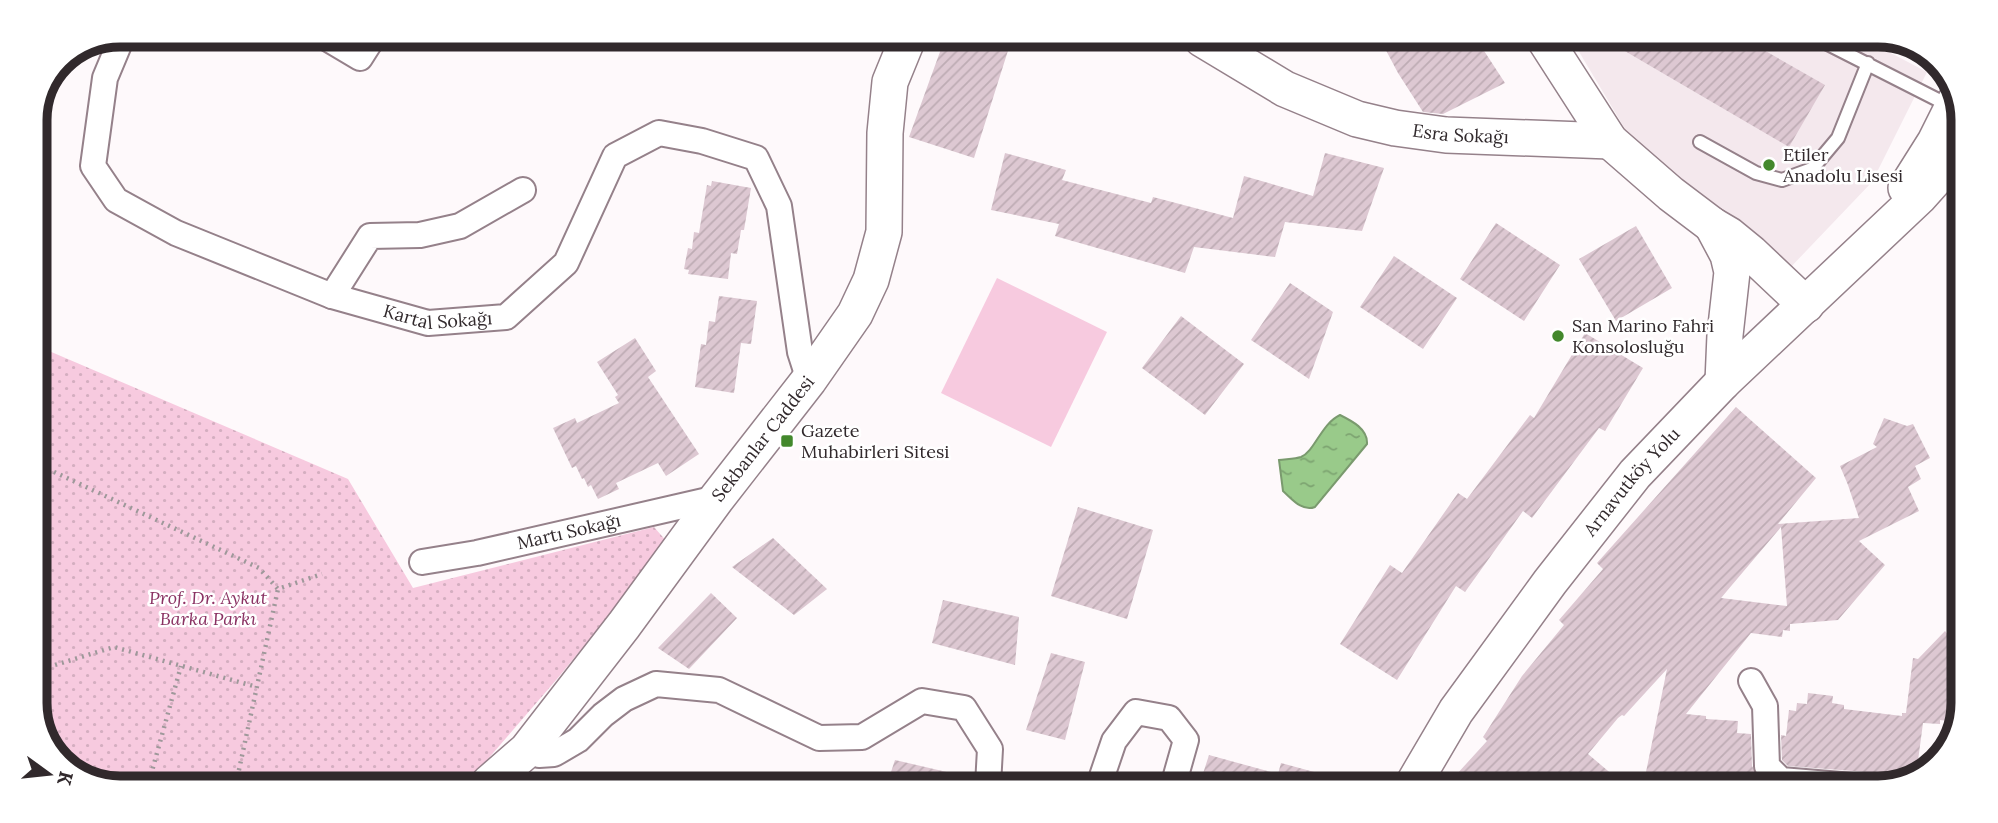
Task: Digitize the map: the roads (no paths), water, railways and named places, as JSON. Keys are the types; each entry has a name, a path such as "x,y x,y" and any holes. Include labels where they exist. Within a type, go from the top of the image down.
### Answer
{"main road":[{"name":"Sekbanlar Caddesi","path":"497,776 527,750 624,625 717,498 809,380 855,313 872,280 884,232 885,133 890,82 904,47"},
{"name":"Esra Sokağı","path":"1215,47 1285,89 1357,119 1395,128 1446,135 1610,141"},
{"path":"1550,47 1610,141 1671,194 1751,253 1806,305"},
{"path":"1898,215 1906,188 1935,142 1950,111"},
{"name":"Arnavutköy Yolu","path":"1418,776 1456,711 1550,582 1635,474 1723,382 1898,215 1946,187"},
{"path":"1712,225 1728,255 1732,272 1723,382"}],"street":[{"name":"Kartal Sokağı","path":"118,47 105,78 93,166 116,200 176,233 332,296 428,323 506,317 566,263 615,156 659,133 702,141 756,158 779,206 800,352 809,380"},
{"path":"342,47 360,58 367,47"},
{"path":"332,296 370,236 420,235 460,226 523,190"},
{"name":"Martı Sokağı","path":"422,562 477,553 717,498"},
{"path":"1751,681 1765,706 1767,766 1777,776"},
{"path":"527,750 539,755 554,754 578,740 624,699 656,684 719,690 818,738 862,737 922,701 964,708 990,749 988,776"},
{"path":"1102,776 1114,741 1136,712 1169,718 1186,740 1176,776"}],"lane":[{"path":"1835,47 1947,100"},
{"path":"1700,142 1756,173 1782,180 1812,169 1838,138 1868,63"}],"water":[{"path":"1340,415 1362,430 1367,444 1315,507 1306,508 1283,491 1279,460 1299,458 1306,454 1333,419"}],"place":[{"name":"Etiler Anadolu Lisesi","path":"1769,165"},
{"name":"San Marino Fahri Konsolosluğu","path":"1558,336"},
{"name":"Gazete Muhabirleri Sitesi","path":"787,441"}],"park label":[{"name":"Prof. Dr. Aykut Barka Parkı","path":"208,608"}]}
